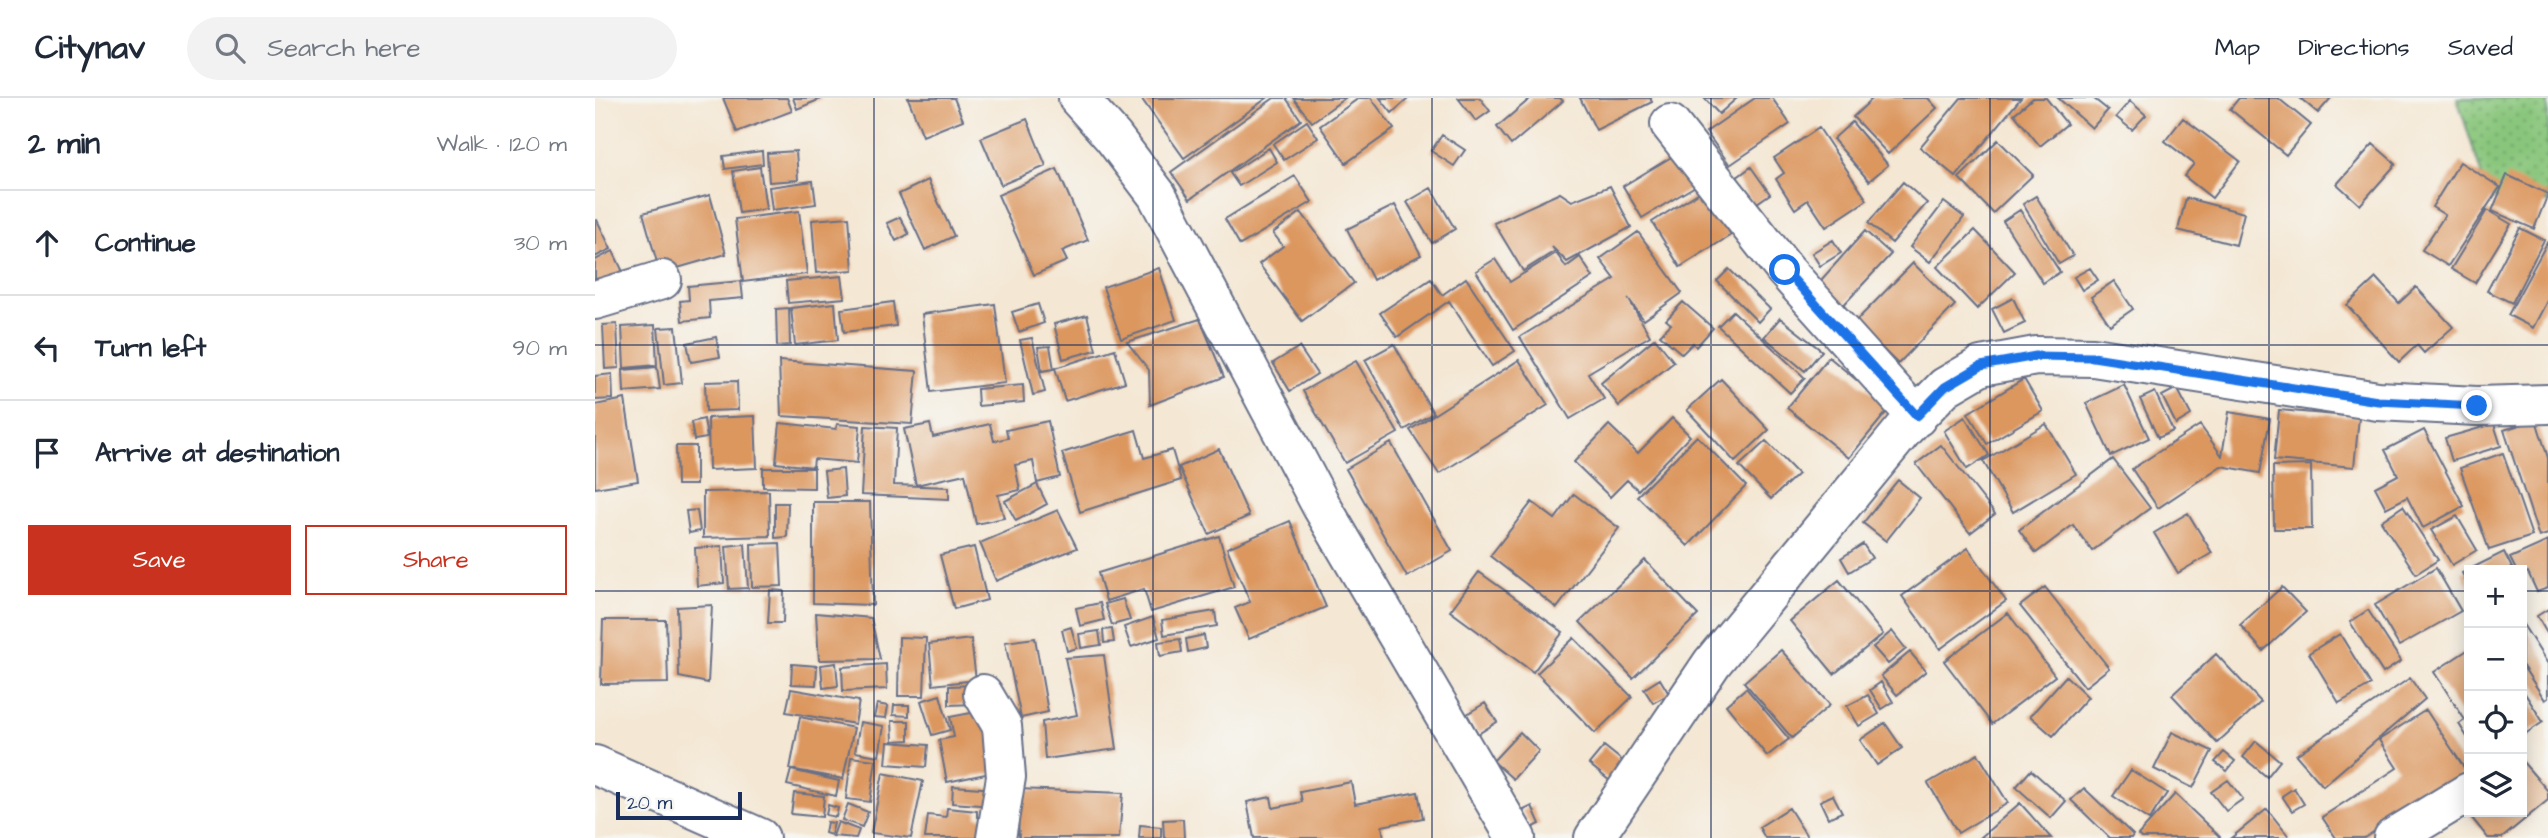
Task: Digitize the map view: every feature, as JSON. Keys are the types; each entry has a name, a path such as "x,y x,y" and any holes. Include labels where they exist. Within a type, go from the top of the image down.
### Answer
{"street":[{"path":"1078,98 1113,137 1157,195 1322,507 1516,838"},
{"path":"1670,124 1785,270 1917,416"},
{"path":"595,300 662,280"},
{"path":"1594,838 1712,663 1917,416 1945,387 1981,366 2036,356 2093,357 2378,401 2477,406 2548,404"},
{"path":"983,694 1002,726 1006,767 996,838"},
{"path":"595,765 760,838"},
{"path":"2393,838 2464,795"}],"green space":[{"path":"2457,98 2548,98 2548,203 2489,198"}],"building":[{"path":"723,98 787,98 792,111 737,132"},
{"path":"793,98 823,98 797,109"},
{"path":"908,98 954,98 963,120 923,136"},
{"path":"1141,98 1267,98 1184,158"},
{"path":"1274,98 1286,98 1301,120 1190,199 1171,172"},
{"path":"1293,98 1345,98 1312,122"},
{"path":"1359,98 1371,98 1394,129 1346,163 1320,126"},
{"path":"1380,98 1409,98 1392,113"},
{"path":"1458,98 1480,98 1490,111 1476,121"},
{"path":"1531,98 1560,98 1563,101 1511,145 1497,127"},
{"path":"1580,98 1650,98 1652,102 1596,130"},
{"path":"1704,98 1737,98 1719,114"},
{"path":"1755,98 1772,98 1790,124 1730,165 1706,132"},
{"path":"1873,98 1928,98 1937,108 1888,154 1853,117"},
{"path":"1961,98 2021,98 1956,177 1920,147"},
{"path":"2033,98 2046,98 2067,124 2040,146 2014,114"},
{"path":"2058,98 2093,98 2108,110 2092,128"},
{"path":"2239,98 2278,98 2311,125 2286,155 2230,109"},
{"path":"2300,98 2331,98 2318,113"},
{"path":"2130,101 2146,115 2132,130 2116,117"},
{"path":"2183,118 2240,161 2212,198 2184,176 2194,164 2165,141"},
{"path":"1027,119 1046,166 1001,185 981,138"},
{"path":"1307,121 1318,138 1284,160 1273,144"},
{"path":"1852,122 1888,165 1869,181 1833,139"},
{"path":"1819,128 1867,200 1826,227 1808,200 1795,209 1776,179 1784,173 1774,158"},
{"path":"1442,135 1465,150 1454,166 1431,151"},
{"path":"1998,140 2033,175 1993,213 1959,178"},
{"path":"2373,144 2396,164 2360,205 2337,184"},
{"path":"1269,148 1277,162 1239,186 1230,173"},
{"path":"1683,150 1702,182 1642,218 1623,186"},
{"path":"762,151 763,164 725,169 723,156"},
{"path":"796,151 798,180 769,182 767,153"},
{"path":"2460,162 2500,187 2448,266 2422,250 2445,215 2432,207"},
{"path":"760,167 766,209 739,213 733,171"},
{"path":"1751,167 1770,194 1754,205 1736,178"},
{"path":"1057,169 1088,240 1062,251 1067,261 1034,275 998,195"},
{"path":"2507,175 2548,194 2534,229 2492,211"},
{"path":"1295,176 1312,202 1240,245 1225,219"},
{"path":"928,180 954,236 925,250 899,194"},
{"path":"813,181 816,204 772,210 769,187"},
{"path":"1903,182 1927,203 1892,243 1868,223"},
{"path":"1610,186 1631,227 1567,262 1552,247 1555,251 1523,271 1494,223 1560,193 1572,201"},
{"path":"1431,188 1455,229 1432,243 1407,202"},
{"path":"1703,190 1731,235 1680,267 1652,222"},
{"path":"710,195 726,254 660,273 643,213"},
{"path":"2036,196 2073,256 2059,264 2023,204"},
{"path":"2186,198 2244,213 2236,245 2178,230"},
{"path":"1944,202 1964,217 1930,262 1910,247"},
{"path":"1395,205 1421,255 1373,280 1347,229"},
{"path":"2020,210 2060,272 2043,283 2003,221"},
{"path":"2487,210 2511,224 2475,283 2451,269"},
{"path":"799,211 807,274 743,282 735,219"},
{"path":"1301,212 1354,283 1302,321 1259,264 1283,246 1273,233"},
{"path":"849,217 853,270 816,273 812,220"},
{"path":"900,217 909,234 896,241 887,223"},
{"path":"597,220 611,249 595,257 595,221"},
{"path":"2520,228 2544,240 2512,303 2487,291"},
{"path":"1975,230 2015,272 1977,309 1937,267"},
{"path":"1865,231 1891,254 1838,311 1813,289"},
{"path":"1638,232 1682,293 1644,320 1628,298 1650,336 1588,373 1604,399 1570,419 1520,337 1615,279 1600,259"},
{"path":"1833,240 1841,253 1820,266 1812,253"},
{"path":"2548,241 2548,299 2533,328 2508,315"},
{"path":"613,251 624,274 595,288 595,260"},
{"path":"1556,253 1566,267 1580,257 1593,277 1513,330 1476,271 1495,259 1510,282"},
{"path":"1913,263 1955,305 1898,364 1855,322"},
{"path":"1159,268 1176,320 1121,339 1103,287"},
{"path":"2090,268 2098,280 2082,290 2074,277"},
{"path":"1729,269 1770,309 1758,322 1717,281"},
{"path":"842,276 845,298 788,303 786,281"},
{"path":"1466,278 1515,351 1492,366 1449,301 1397,337 1380,313 1431,279 1442,295"},
{"path":"2376,278 2399,303 2416,287 2453,327 2424,353 2417,345 2399,362 2347,305"},
{"path":"741,281 743,298 709,301 710,318 682,321 680,301 689,300 688,286"},
{"path":"2114,281 2133,309 2110,325 2091,297"},
{"path":"2013,298 2025,323 2004,333 1992,309"},
{"path":"893,302 896,326 844,332 841,309"},
{"path":"1683,302 1713,328 1696,347 1693,343 1682,354 1660,335 1671,324 1666,320"},
{"path":"835,303 838,340 795,345 791,308"},
{"path":"995,304 1005,383 931,392 922,314"},
{"path":"1038,304 1044,323 1019,332 1012,312"},
{"path":"789,308 790,345 777,346 776,309"},
{"path":"1733,311 1805,378 1790,393 1718,326"},
{"path":"1087,315 1096,350 1063,359 1054,324"},
{"path":"1780,318 1822,351 1805,371 1764,337"},
{"path":"1200,319 1224,377 1150,405 1149,370 1127,342"},
{"path":"617,324 619,368 605,369 603,325"},
{"path":"655,325 657,365 624,368 622,327"},
{"path":"676,327 682,383 664,385 658,328"},
{"path":"716,337 720,357 691,362 687,343"},
{"path":"1032,338 1045,392 1033,395 1020,340"},
{"path":"1655,338 1674,362 1619,406 1601,383"},
{"path":"1394,344 1433,413 1404,430 1365,360"},
{"path":"1050,346 1054,369 1042,371 1038,347"},
{"path":"1299,347 1317,374 1290,391 1273,363"},
{"path":"1115,349 1125,382 1065,401 1055,368"},
{"path":"1829,357 1890,408 1849,458 1787,408"},
{"path":"1519,360 1548,405 1439,474 1410,430"},
{"path":"779,361 917,371 912,424 781,416"},
{"path":"1356,361 1398,433 1345,463 1303,391"},
{"path":"657,367 660,389 624,392 623,370"},
{"path":"612,374 613,399 595,400 595,376"},
{"path":"1721,379 1769,430 1735,462 1687,410"},
{"path":"2024,379 2043,411 1987,444 1968,413"},
{"path":"737,381 738,410 706,411 705,382"},
{"path":"1023,385 1024,402 978,406 977,389"},
{"path":"2124,385 2149,438 2111,456 2086,403"},
{"path":"2177,388 2191,415 2176,424 2162,396"},
{"path":"2155,392 2173,431 2158,438 2140,399"},
{"path":"625,399 638,481 595,488 595,405"},
{"path":"2279,410 2359,417 2354,467 2274,460"},
{"path":"2229,412 2270,419 2260,473 2221,466 2158,508 2132,469 2200,425 2222,456"},
{"path":"755,416 757,468 709,470 708,418"},
{"path":"1965,417 1989,455 1967,469 1944,431"},
{"path":"1672,418 1690,436 1638,490 1627,480 1610,497 1574,462 1609,425 1638,453"},
{"path":"704,419 707,438 694,440 691,422"},
{"path":"2536,420 2548,458 2548,534 2539,537 2504,430"},
{"path":"1048,421 1060,477 1037,483 1033,461 1015,465 1020,490 998,495 1004,518 976,524 965,474 916,485 904,429 930,424 933,437 990,424 994,441 1008,438 1006,430"},
{"path":"780,423 836,429 837,424 860,426 857,463 814,459 813,467 776,463"},
{"path":"2046,424 2076,474 2013,512 1983,461"},
{"path":"2494,424 2501,446 2452,461 2445,438"},
{"path":"865,426 897,428 894,485 949,487 949,499 861,495"},
{"path":"1136,430 1144,458 1172,450 1181,480 1080,512 1062,453"},
{"path":"2424,430 2464,506 2423,528 2407,497 2386,508 2375,487 2398,475 2385,450"},
{"path":"1697,436 1746,486 1688,546 1637,496"},
{"path":"1766,441 1798,474 1771,499 1739,466"},
{"path":"1391,443 1452,551 1407,577 1346,469"},
{"path":"1941,445 1995,514 1970,533 1916,464"},
{"path":"676,446 696,446 696,485 677,485"},
{"path":"1219,449 1249,516 1209,534 1179,467"},
{"path":"2503,453 2532,536 2489,550 2460,468"},
{"path":"2113,459 2150,508 2092,551 2073,525 2036,553 2019,530"},
{"path":"2311,465 2312,529 2274,529 2273,466"},
{"path":"763,468 814,468 814,488 763,487"},
{"path":"843,469 845,496 827,498 824,471"},
{"path":"1898,480 1920,498 1886,541 1863,523"},
{"path":"1037,484 1047,504 1016,521 1005,501"},
{"path":"769,491 770,536 703,538 703,492"},
{"path":"1574,494 1619,528 1557,608 1490,556 1532,502 1555,519"},
{"path":"813,502 870,502 873,605 813,603"},
{"path":"775,503 788,503 787,537 775,538"},
{"path":"2403,506 2438,560 2416,574 2381,521"},
{"path":"697,510 700,531 689,533 686,511"},
{"path":"1058,510 1077,548 996,581 980,543"},
{"path":"2188,513 2212,553 2178,573 2154,533"},
{"path":"2457,516 2477,550 2452,565 2431,530"},
{"path":"1290,521 1326,607 1249,639 1235,608 1250,602 1227,548"},
{"path":"1219,536 1234,587 1151,612 1144,589 1106,601 1098,573"},
{"path":"2548,541 2548,588 2537,592 2527,572 2527,565 2514,565 2510,558"},
{"path":"780,543 782,586 752,587 751,544"},
{"path":"745,544 748,588 729,589 726,546"},
{"path":"1863,544 1872,558 1849,572 1841,558"},
{"path":"722,546 724,583 697,586 695,548"},
{"path":"974,547 987,600 954,609 940,555"},
{"path":"1968,548 2006,601 1940,649 1902,596"},
{"path":"2504,552 2510,565 2478,565"},
{"path":"1645,560 1698,615 1633,678 1580,622"},
{"path":"2436,568 2461,611 2399,646 2375,605"},
{"path":"1479,572 1563,632 1533,672 1450,611"},
{"path":"1839,580 1883,634 1834,674 1790,621"},
{"path":"2045,587 2109,668 2085,687 2020,606"},
{"path":"2282,587 2306,612 2263,651 2240,625"},
{"path":"770,590 784,591 783,623 768,623"},
{"path":"1123,599 1130,620 1112,625 1105,604"},
{"path":"1100,603 1104,620 1080,626 1076,608"},
{"path":"712,605 708,683 679,677 677,607"},
{"path":"2548,609 2548,635 2537,616"},
{"path":"2368,610 2401,661 2383,673 2350,622"},
{"path":"1215,611 1217,626 1164,635 1162,620"},
{"path":"816,613 871,618 880,659 819,660"},
{"path":"2008,613 2055,676 1992,724 1944,661"},
{"path":"1153,617 1159,638 1131,647 1124,627"},
{"path":"603,620 666,620 668,683 601,684"},
{"path":"1071,627 1077,648 1067,651 1062,630"},
{"path":"1112,629 1114,642 1104,643 1103,630"},
{"path":"1099,631 1101,645 1081,648 1079,634"},
{"path":"1892,631 1906,649 1888,664 1873,647"},
{"path":"2527,631 2548,664 2548,698 2545,700 2527,673"},
{"path":"2340,634 2371,685 2339,703 2309,653"},
{"path":"1204,635 1206,648 1188,652 1186,639"},
{"path":"899,637 926,638 924,696 898,696"},
{"path":"1035,638 1048,712 1021,718 1005,642"},
{"path":"1574,638 1632,697 1595,733 1537,673"},
{"path":"971,639 976,680 933,685 929,644"},
{"path":"1180,639 1182,652 1160,656 1158,642"},
{"path":"1781,650 1830,705 1792,738 1744,682"},
{"path":"1910,652 1926,671 1897,695 1881,676"},
{"path":"2464,652 2464,718 2434,672"},
{"path":"2216,654 2261,702 2217,743 2172,695"},
{"path":"1104,655 1117,749 1045,759 1042,722 1077,715 1065,658"},
{"path":"836,663 838,686 823,688 821,665"},
{"path":"792,664 817,666 816,685 791,684"},
{"path":"886,664 887,689 843,691 842,667"},
{"path":"2066,676 2088,697 2053,736 2030,716"},
{"path":"2410,678 2425,699 2323,786 2296,755"},
{"path":"1660,679 1669,694 1653,703 1644,689"},
{"path":"1881,682 1893,702 1882,709 1870,690"},
{"path":"975,685 975,704 949,705 949,686"},
{"path":"1746,688 1789,739 1767,756 1726,705"},
{"path":"791,689 859,701 855,724 786,712"},
{"path":"940,695 950,730 932,735 921,701"},
{"path":"1868,695 1879,714 1859,726 1847,706"},
{"path":"2527,697 2543,722 2527,733"},
{"path":"1485,703 1497,722 1478,734 1467,714"},
{"path":"877,704 888,706 886,718 874,717"},
{"path":"894,705 909,705 909,716 893,715"},
{"path":"992,709 1005,770 947,782 939,740 954,737 950,717"},
{"path":"2426,710 2464,767 2464,774 2364,838 2336,838 2322,817 2397,768 2379,740"},
{"path":"800,717 854,728 843,779 790,769"},
{"path":"892,721 909,721 909,740 893,741"},
{"path":"860,722 884,726 879,756 855,752"},
{"path":"1885,723 1902,748 1877,765 1860,740"},
{"path":"1520,732 1539,751 1513,779 1493,761"},
{"path":"2172,732 2212,751 2193,788 2154,769"},
{"path":"2256,741 2280,761 2267,777 2243,757"},
{"path":"888,742 928,745 926,767 886,764"},
{"path":"1604,746 1625,763 1610,781 1589,764"},
{"path":"2224,752 2235,761 2227,771 2215,762"},
{"path":"1978,754 2008,803 1958,833 1928,783"},
{"path":"851,757 876,760 870,802 846,799"},
{"path":"2527,767 2548,791 2548,800 2502,838 2488,838 2471,817 2527,817"},
{"path":"791,770 839,781 836,796 787,785"},
{"path":"2031,770 2066,801 2051,818 2016,787"},
{"path":"2131,770 2167,793 2149,820 2113,796"},
{"path":"883,773 923,781 911,838 871,833"},
{"path":"2228,780 2243,799 2226,811 2211,792"},
{"path":"1351,782 1355,804 1418,792 1423,818 1382,826 1384,838 1254,838 1247,802 1271,797 1273,808 1302,802 1300,792"},
{"path":"953,786 996,789 994,806 952,803"},
{"path":"2084,788 2133,835 2131,838 2110,838 2071,800"},
{"path":"2294,788 2304,804 2292,811 2282,796"},
{"path":"1017,789 1123,793 1119,838 1019,838"},
{"path":"794,793 824,796 822,817 791,814"},
{"path":"2175,794 2220,837 2141,838 2138,835"},
{"path":"1833,795 1842,812 1828,818 1820,801"},
{"path":"2020,803 2051,838 1980,838"},
{"path":"848,804 868,812 862,827 842,820"},
{"path":"828,805 838,808 836,817 826,815"},
{"path":"1532,806 1540,824 1532,828 1522,811"},
{"path":"947,808 977,811 977,817 984,818 981,838 925,838 928,815 946,817"},
{"path":"1789,808 1808,838 1765,838 1759,827"},
{"path":"2267,809 2290,838 2231,838"},
{"path":"1183,819 1184,838 1164,838 1163,820"},
{"path":"827,822 834,823 831,835 825,833"},
{"path":"838,822 859,830 856,838 833,836"},
{"path":"1140,825 1161,827 1161,838 1139,838"}],"route":[{"path":"1785,270 1917,416 1945,387 1981,366 2036,356 2093,357 2378,401 2477,406"}]}
